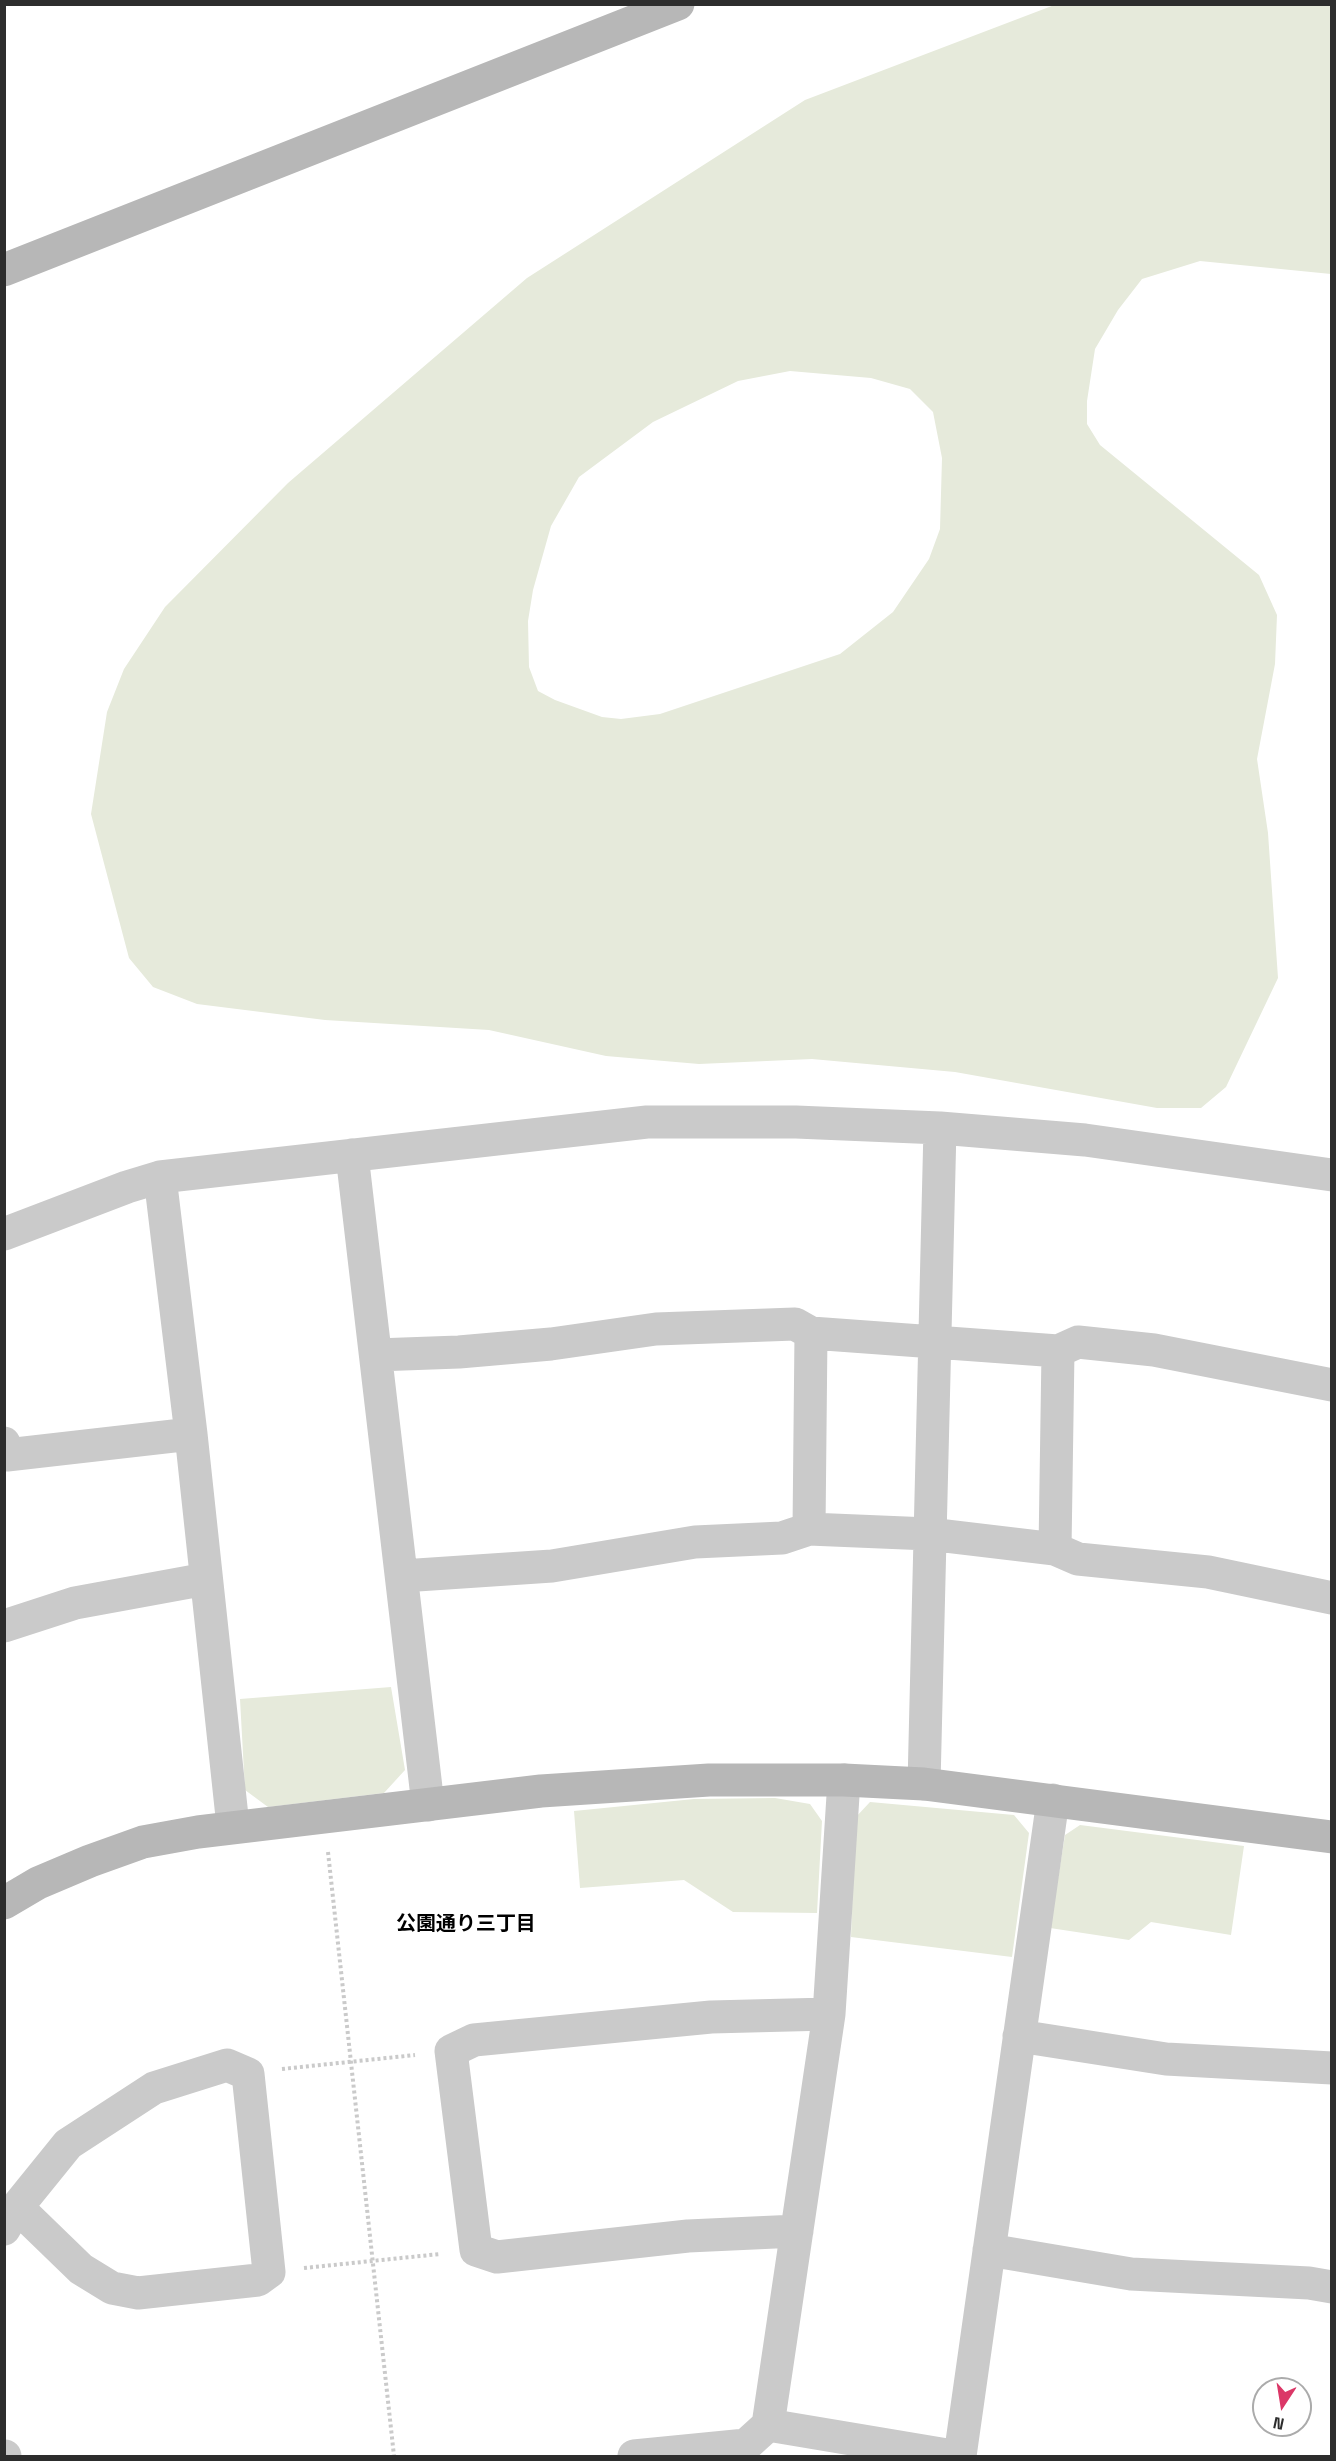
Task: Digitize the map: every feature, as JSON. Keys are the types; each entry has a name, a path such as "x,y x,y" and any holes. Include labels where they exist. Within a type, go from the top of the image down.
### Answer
{"street":[{"path":"4,270 678,4"},
{"path":"4,1234 127,1187 160,1178 647,1122 796,1122 940,1128 1085,1140 1332,1175"},
{"path":"924,1784 940,1128"},
{"path":"352,1155 428,1805"},
{"path":"160,1178 191,1434 233,1826"},
{"path":"376,1355 459,1352 551,1344 656,1329 795,1324 811,1333 1058,1352 1078,1342 1154,1350 1332,1385"},
{"path":"809,1529 811,1333"},
{"path":"1055,1549 1058,1352"},
{"path":"4,1443 7,1455 191,1434"},
{"path":"402,1576 552,1566 696,1542 782,1538 809,1529 929,1534 1055,1549 1078,1559 1208,1572 1332,1598"},
{"path":"4,1626 75,1603 206,1579"},
{"path":"4,1903 38,1883 143,1842 233,1826 594,1786 709,1780 844,1780 924,1784 1332,1837"},
{"path":"634,2457 746,2445 768,2425 829,2014 844,1780"},
{"path":"960,2457 1053,1800"},
{"path":"797,2231 688,2236 497,2257 476,2250 452,2051 474,2040 522,2035 711,2017 829,2014"},
{"path":"1019,2036 1166,2059 1332,2068"},
{"path":"227,2065 248,2074 269,2272 258,2280 138,2293 112,2288 81,2269 11,2218 69,2144 154,2088 227,2065"},
{"path":"988,2250 1131,2274 1309,2283 1332,2287"},
{"path":"768,2425 953,2457"}],"path":[{"path":"324,1816 394,2457"},
{"path":"248,2074 452,2051"},
{"path":"269,2272 476,2250"}],"shaded area":[{"path":"1057,4 1331,5 1331,274 1200,261 1142,279 1118,310 1095,349 1087,401 1087,424 1100,445 1259,575 1277,615 1275,664 1257,759 1268,833 1278,978 1226,1087 1201,1108 1157,1108 955,1072 812,1059 699,1064 606,1056 489,1030 325,1020 197,1004 153,987 129,958 91,814 107,712 124,669 165,607 288,483 527,278 805,100","holes":["790,371 871,378 910,389 933,412 942,458 940,529 929,559 893,612 840,654 660,714 621,719 602,717 555,700 538,691 529,667 528,621 533,590 551,526 579,477 653,422 738,381"]},
{"path":"391,1687 405,1770 384,1793 268,1807 245,1790 240,1699"},
{"path":"775,1798 810,1804 822,1821 817,1913 733,1912 684,1880 580,1888 574,1811 694,1799"},
{"path":"870,1802 1014,1815 1029,1833 1012,1957 851,1937 855,1818"},
{"path":"1080,1825 1244,1846 1231,1935 1151,1922 1129,1940 1050,1928 1065,1835"}],"district":[{"name":"公園通り三丁目","path":"466,1925"}]}
